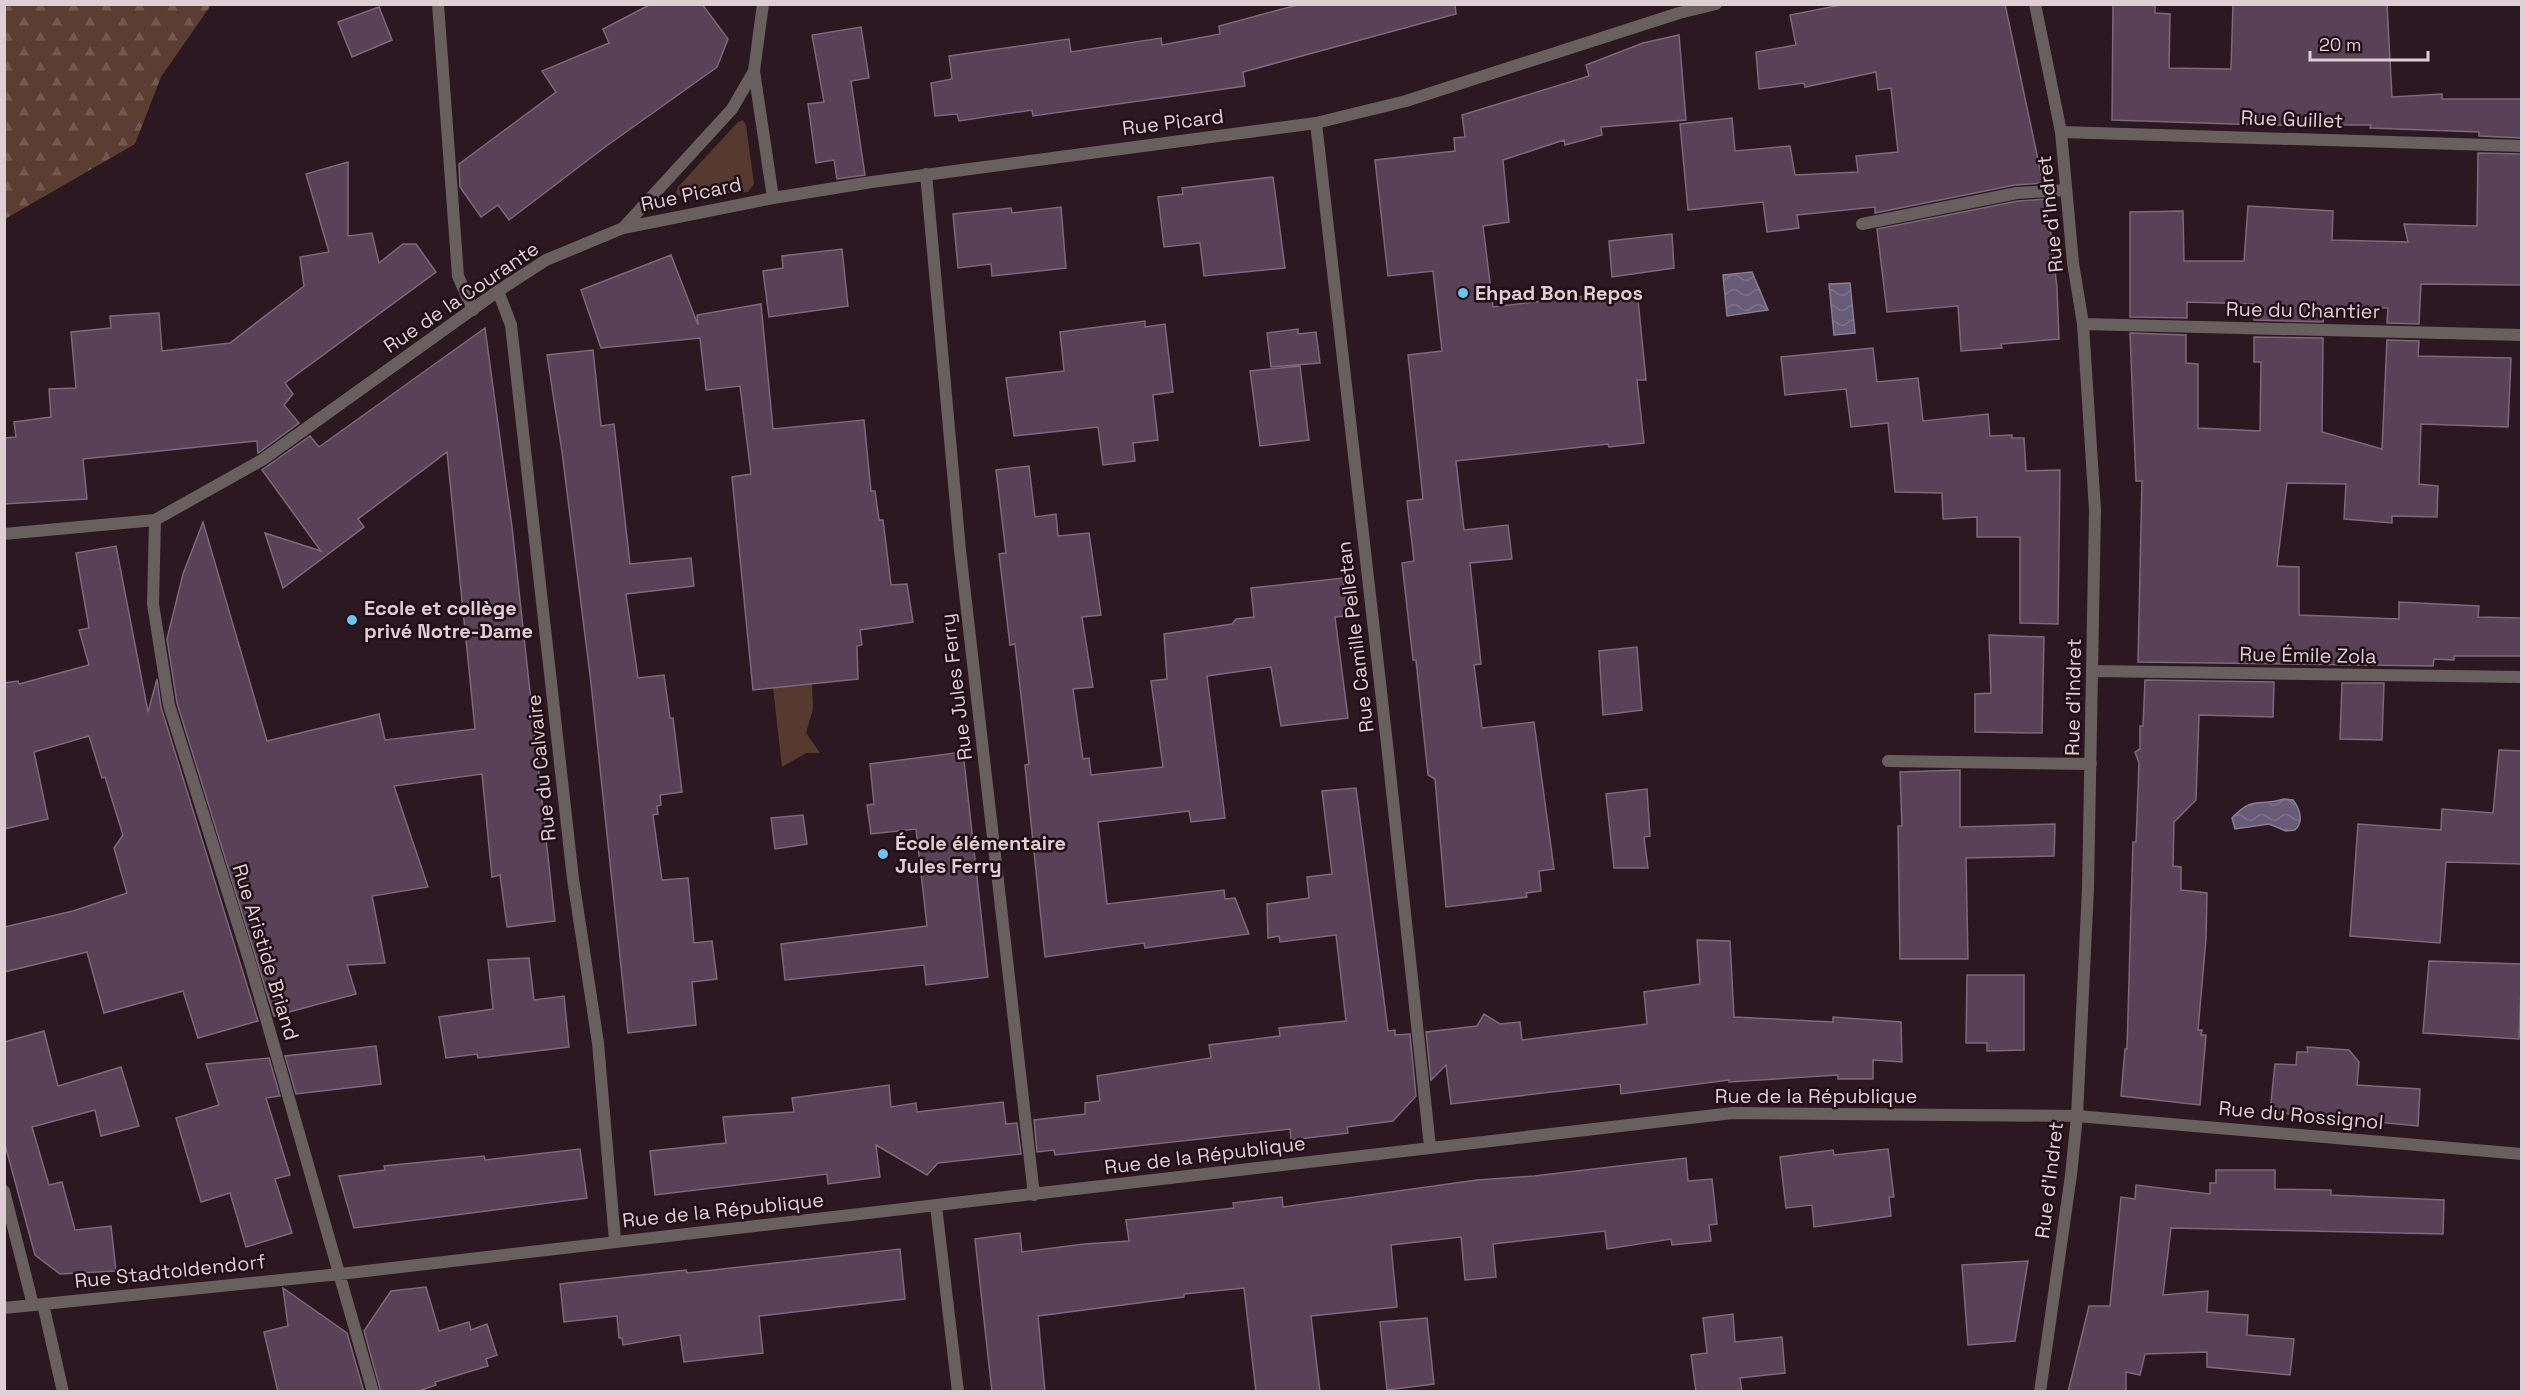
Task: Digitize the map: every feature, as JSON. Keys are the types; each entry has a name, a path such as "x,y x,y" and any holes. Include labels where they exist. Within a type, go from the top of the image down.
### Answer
{"street":[{"path":"438,4 458,276 473,309"},
{"name":"Rue de la Courante","path":"763,4 754,71 773,198"},
{"name":"Rue Picard","path":"623,228 773,198 926,174 1316,123 1406,101 1679,12 1716,4"},
{"name":"Rue d'Indret","path":"2035,4 2061,132 2073,263 2083,324 2095,510 2091,764 2077,1116 2040,1392"},
{"name":"Rue de la Courante","path":"155,520 262,460 498,291 546,260 623,228 732,109 754,71"},
{"name":"Rue Camille Pelletan","path":"1316,123 1386,735 1430,1148"},
{"name":"Rue Guillet","path":"2061,132 2522,146"},
{"name":"Rue Jules Ferry","path":"926,174 962,562 1034,1195"},
{"path":"1862,224 2017,193 2066,190"},
{"name":"Rue du Calvaire","path":"498,291 512,325 573,879 598,1042 615,1241"},
{"name":"Rue du Chantier","path":"2083,324 2522,335"},
{"path":"4,534 155,520"},
{"name":"Rue Aristide Briand","path":"155,520 153,604 169,705 251,966 373,1392"},
{"name":"Rue Émile Zola","path":"2093,671 2522,677"},
{"path":"1888,761 2091,764"},
{"name":"Rue de la République","path":"340,1274 1733,1113 2077,1116"},
{"name":"Rue du Rossignol","path":"2077,1116 2522,1154"},
{"path":"4,1191 63,1392"},
{"path":"936,1206 958,1392"},
{"name":"Rue Stadtoldendorf","path":"4,1308 340,1274"}],"shaded area":[{"path":"743,120 746,125 754,184 748,192 680,196 676,193 678,187 738,122"},
{"path":"812,684 813,709 806,733 820,753 806,753 782,767 773,688"}],"green space":[{"path":"4,5 211,5 161,77 135,144 5,219"}],"water":[{"path":"1752,272 1768,310 1727,316 1723,275"},
{"path":"1850,283 1855,333 1834,335 1829,284"},
{"path":"2284,799 2293,800 2298,807 2300,819 2295,830 2286,831 2269,824 2235,829 2232,818 2245,806"}],"building":[{"path":"651,4 702,4 728,39 717,67 605,147 509,220 498,205 481,217 460,187 459,164 556,92 542,71 609,43 603,29"},
{"path":"1301,4 1455,4 1456,14 1243,72 1245,86 1033,116 1032,110 959,121 957,114 935,116 931,83 952,79 949,56 1069,39 1071,52 1161,38 1162,45 1220,34 1219,26"},
{"path":"1846,4 2005,4 2043,183 2015,185 1875,213 1875,207 1797,215 1799,228 1767,232 1763,202 1688,210 1680,124 1732,118 1735,151 1790,146 1795,175 1858,172 1856,156 1898,152 1891,88 1878,90 1876,72 1805,87 1804,83 1759,89 1756,52 1796,45 1790,15"},
{"path":"2113,4 2155,4 2155,13 2170,14 2169,68 2231,69 2233,4 2387,4 2392,97 2442,94 2442,99 2522,99 2522,138 2479,136 2479,132 2370,128 2371,125 2263,125 2112,120"},
{"path":"379,7 392,40 352,57 338,22"},
{"path":"861,27 869,78 851,81 865,175 837,179 834,160 816,163 808,104 824,102 812,35"},
{"path":"1679,35 1686,120 1601,127 1602,135 1565,145 1564,140 1503,160 1509,222 1483,226 1493,307 1637,290 1646,380 1637,380 1644,443 1609,447 1608,444 1456,461 1464,530 1508,525 1512,559 1470,563 1481,664 1474,665 1482,728 1534,722 1554,869 1539,871 1541,891 1526,893 1527,897 1446,907 1435,779 1428,775 1416,660 1413,660 1402,563 1414,561 1407,501 1423,499 1408,355 1442,351 1433,271 1388,276 1375,160 1455,151 1454,138 1465,137 1462,115 1589,76 1586,65 1643,43"},
{"path":"2478,153 2522,154 2522,285 2421,284 2419,324 2387,323 2388,308 2324,306 2323,322 2254,320 2254,304 2187,302 2187,318 2130,317 2130,212 2183,211 2184,261 2244,261 2248,206 2333,211 2332,240 2408,242 2404,224 2477,226"},
{"path":"348,162 348,236 372,233 379,263 403,244 416,244 436,272 285,383 293,394 284,405 299,423 258,453 257,441 83,459 87,499 4,504 4,438 16,437 14,422 51,417 49,389 76,388 71,332 111,328 110,316 159,313 162,351 230,343 304,286 300,257 329,252 306,174"},
{"path":"1273,177 1285,268 1204,276 1200,243 1164,247 1158,197 1183,194 1182,188"},
{"path":"2047,199 2057,288 2059,339 2001,344 2002,348 1961,351 1958,306 1887,312 1877,229 2018,201"},
{"path":"1061,207 1066,268 992,276 991,264 958,268 953,214 1011,208 1012,213"},
{"path":"1672,234 1674,268 1612,277 1609,241"},
{"path":"842,249 848,306 769,317 763,271 783,268 782,256"},
{"path":"671,255 698,325 697,315 761,304 773,429 864,420 871,491 875,491 879,520 883,520 891,585 907,584 913,622 860,630 862,645 857,646 858,679 753,690 732,477 751,474 740,386 706,390 700,338 601,348 581,290"},
{"path":"1145,321 1145,327 1165,324 1173,392 1153,395 1158,440 1133,443 1135,461 1103,465 1098,427 1014,436 1006,378 1064,371 1060,332"},
{"path":"485,328 512,527 555,921 507,927 500,875 492,877 482,774 394,786 428,887 372,896 385,963 347,965 356,994 274,1016 177,703 167,639 183,574 203,522 267,741 379,714 385,740 475,729 447,452 358,519 364,527 283,588 265,533 321,551 262,470 310,436 319,447"},
{"path":"1298,329 1298,334 1316,332 1320,363 1271,367 1267,333"},
{"path":"2130,333 2186,335 2186,363 2198,364 2198,428 2260,431 2261,362 2254,362 2254,337 2323,338 2322,432 2382,449 2387,340 2419,341 2418,356 2511,358 2508,427 2421,424 2419,484 2438,486 2437,517 2392,516 2392,523 2344,519 2346,484 2287,483 2277,566 2299,567 2299,615 2399,619 2399,602 2479,606 2478,617 2522,618 2522,656 2454,656 2454,660 2434,659 2433,666 2138,662 2142,481 2136,481"},
{"path":"1873,348 1877,382 1918,378 1923,421 1988,414 1990,436 2012,435 2012,438 2024,438 2026,471 2060,470 2058,624 2020,623 2020,537 1977,537 1977,517 1943,519 1942,493 1895,492 1888,423 1851,427 1846,389 1785,395 1781,357"},
{"path":"593,350 601,426 614,424 630,564 691,558 694,586 626,594 638,678 664,675 670,718 673,718 682,792 660,795 661,805 657,806 658,814 653,815 662,880 688,878 694,943 712,941 717,979 692,982 696,1025 628,1033 591,683 562,452 547,355"},
{"path":"1300,366 1309,440 1260,446 1250,371"},
{"path":"1029,466 1035,517 1056,514 1058,536 1089,533 1101,615 1082,617 1093,687 1073,689 1083,759 1089,758 1091,775 1163,767 1151,681 1167,679 1164,634 1232,624 1236,619 1254,617 1251,588 1343,578 1347,616 1335,617 1348,718 1281,726 1271,667 1207,676 1225,818 1191,822 1189,811 1098,822 1107,904 1224,890 1225,899 1235,898 1249,934 1145,948 1144,943 1045,957 1025,765 1029,764 1015,644 1010,645 999,554 1006,553 996,470"},
{"path":"116,546 148,712 157,679 161,707 258,1021 198,1038 183,991 104,1013 87,952 4,972 4,927 73,911 127,893 114,848 123,835 105,777 102,778 89,736 34,752 48,819 4,829 4,683 18,681 19,684 89,665 79,630 89,628 76,553"},
{"path":"1989,635 2044,637 2042,733 1975,732 1975,694 1991,693"},
{"path":"1637,647 1642,710 1603,715 1599,651"},
{"path":"2145,680 2274,682 2273,717 2199,715 2196,800 2174,822 2173,866 2181,867 2181,890 2207,893 2206,939 2198,1030 2202,1030 2201,1035 2206,1035 2200,1105 2121,1096 2125,1049 2127,1049 2133,842 2136,842 2139,763 2135,752 2140,749"},
{"path":"2342,683 2384,683 2382,740 2340,739"},
{"path":"2499,750 2522,751 2522,864 2446,862 2440,943 2350,936 2358,824 2441,830 2442,809 2493,813"},
{"path":"963,752 988,977 926,985 924,965 785,980 781,944 927,926 916,829 871,834 867,805 874,804 870,764"},
{"path":"1960,770 1960,827 2055,824 2054,856 1966,858 1968,959 1900,959 1898,826 1902,826 1900,772"},
{"path":"1356,788 1388,1031 1395,1030 1395,1035 1410,1034 1416,1096 1393,1121 1347,1127 1348,1133 1291,1140 1290,1129 1055,1155 1054,1150 1037,1152 1034,1120 1085,1114 1085,1103 1100,1101 1097,1076 1211,1058 1209,1045 1280,1036 1279,1028 1346,1021 1336,935 1280,942 1279,936 1268,938 1267,904 1309,898 1307,877 1332,874 1322,791"},
{"path":"1647,789 1650,836 1644,837 1648,868 1614,868 1606,794"},
{"path":"803,815 807,844 775,849 771,818"},
{"path":"1697,940 1730,941 1734,1017 1833,1022 1833,1017 1901,1022 1902,1062 1873,1060 1873,1079 1838,1079 1838,1075 1729,1082 1729,1080 1621,1094 1620,1084 1451,1104 1446,1065 1431,1080 1426,1032 1477,1026 1484,1014 1500,1024 1520,1022 1522,1040 1647,1024 1644,992 1700,984"},
{"path":"529,958 534,1000 564,996 569,1047 478,1058 477,1054 446,1058 439,1017 493,1009 488,960"},
{"path":"2429,961 2522,964 2519,1039 2423,1033"},
{"path":"1967,975 2024,975 2024,1050 1987,1051 1987,1043 1966,1043"},
{"path":"44,1031 58,1086 121,1067 139,1126 101,1136 95,1110 32,1127 49,1185 62,1182 75,1230 111,1226 116,1271 60,1274 35,1255 4,1141 4,1042"},
{"path":"376,1046 381,1084 296,1094 285,1056"},
{"path":"2307,1047 2349,1050 2359,1062 2357,1085 2420,1089 2418,1126 2270,1112 2275,1064 2296,1065 2297,1052 2308,1052"},
{"path":"269,1058 280,1096 266,1098 290,1175 275,1179 292,1233 246,1247 230,1193 201,1202 176,1118 219,1105 206,1064"},
{"path":"889,1085 891,1107 916,1103 917,1112 1003,1102 1006,1124 1017,1123 1021,1154 938,1163 927,1175 876,1145 880,1177 828,1184 827,1174 655,1195 650,1151 726,1143 723,1117 794,1112 792,1098"},
{"path":"580,1149 587,1198 354,1228 339,1176 385,1170 384,1166 484,1156 485,1160"},
{"path":"1888,1149 1894,1197 1889,1197 1891,1216 1814,1227 1812,1205 1786,1208 1780,1157 1833,1150 1834,1155"},
{"path":"1686,1158 1688,1181 1712,1179 1717,1224 1709,1225 1711,1241 1672,1245 1671,1239 1607,1249 1605,1231 1493,1244 1496,1277 1465,1280 1461,1237 1391,1245 1397,1307 1311,1316 1320,1392 1256,1392 1244,1288 1184,1294 1184,1297 1038,1316 1045,1392 992,1392 975,1239 1020,1233 1022,1252 1129,1241 1126,1220 1234,1208 1233,1203 1282,1197 1283,1207 1477,1180 1534,1176"},
{"path":"2216,1170 2275,1170 2275,1189 2331,1190 2331,1195 2444,1200 2443,1234 2171,1228 2163,1295 2208,1291 2207,1312 2248,1315 2247,1335 2294,1339 2290,1375 2207,1367 2207,1352 2145,1354 2140,1375 2126,1372 2126,1392 2068,1392 2089,1306 2110,1306 2121,1197 2135,1199 2136,1185 2210,1194 2210,1183 2216,1183"},
{"path":"900,1249 905,1299 759,1316 763,1353 684,1362 680,1335 623,1345 622,1338 619,1338 617,1316 564,1322 560,1284 686,1270 687,1273"},
{"path":"2028,1261 2015,1341 1968,1345 1962,1265"},
{"path":"426,1287 439,1331 469,1322 471,1330 487,1324 497,1355 486,1359 488,1366 435,1382 436,1385 416,1392 381,1392 364,1331 391,1291"},
{"path":"283,1288 347,1333 364,1392 278,1392 264,1332 288,1326"},
{"path":"1733,1314 1735,1342 1782,1337 1785,1373 1740,1378 1742,1392 1696,1392 1691,1355 1707,1353 1703,1318"},
{"path":"1427,1318 1434,1384 1387,1390 1380,1322"}],"place":[{"name":"Ehpad Bon Repos","path":"1463,293"},
{"name":"Ecole et collège privé Notre-Dame","path":"352,620"},
{"name":"École élémentaire Jules Ferry","path":"883,854"}]}
